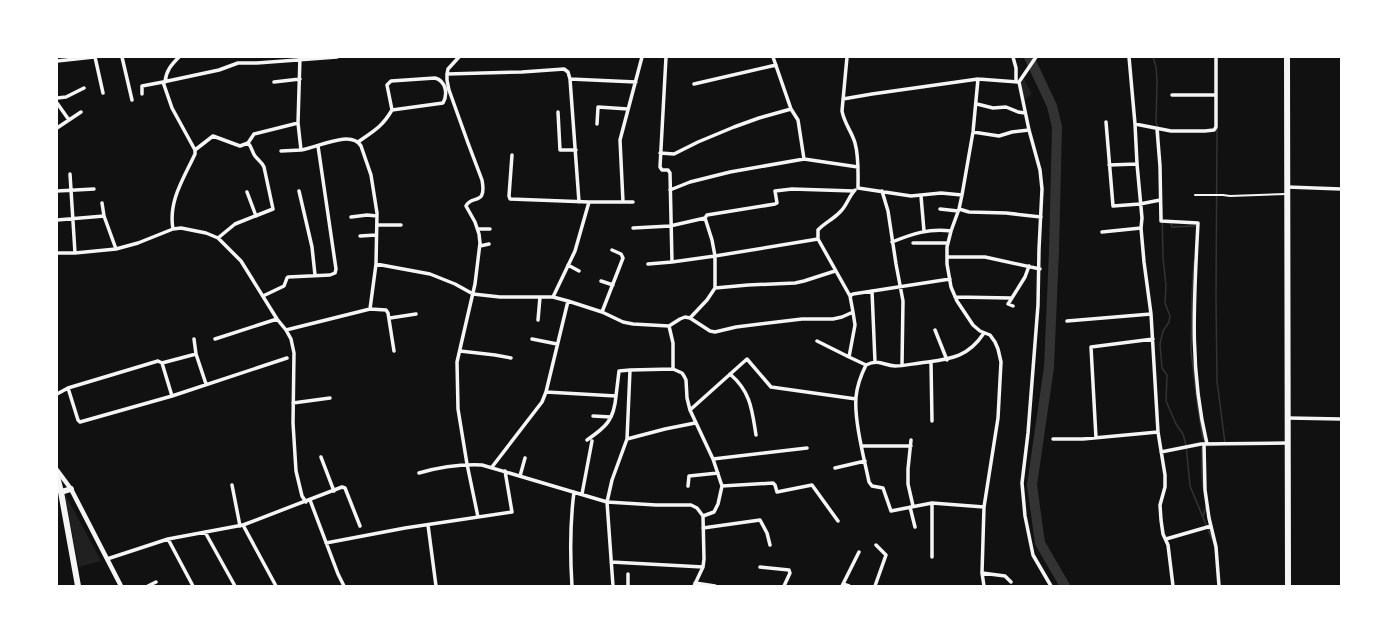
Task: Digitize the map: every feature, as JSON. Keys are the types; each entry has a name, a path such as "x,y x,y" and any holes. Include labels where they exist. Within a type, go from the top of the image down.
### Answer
{"main road":[{"path":"1287,57 1289,358 1288,586"},
{"path":"57,476 78,586"},
{"path":"61,492 71,489"}],"street":[{"path":"57,61 94,57 103,93"},
{"path":"122,57 132,100"},
{"path":"172,229 172,209 175,196 195,154 195,150 172,108 164,82 165,74 170,66 179,57"},
{"path":"142,94 142,86 219,70 238,62 258,63 337,57"},
{"path":"460,57 451,65 447,74 449,90 484,186 482,196 468,203 466,206 478,230 480,246 478,271 457,362 458,409 478,517"},
{"path":"624,202 620,140 642,57"},
{"path":"666,57 660,169 668,170 670,173 672,262"},
{"path":"773,57 791,109 798,120 804,159"},
{"path":"847,57 843,99 844,119 855,144 858,167 858,188"},
{"path":"1013,57 1029,130 1040,170 1042,189 1039,249 1040,269 1028,433 1022,484 1025,516 1033,555 1051,586"},
{"path":"1019,81 1036,57"},
{"path":"1130,57 1144,262 1153,339 1158,432 1166,484 1160,505 1160,511 1163,534 1168,545 1173,586"},
{"path":"1135,124 1171,131 1190,132 1214,130 1216,127 1216,57"},
{"path":"300,59 298,123 301,150"},
{"path":"694,84 776,65"},
{"path":"447,74 522,72 564,69 568,72 570,79 579,202"},
{"path":"358,142 385,122 392,110 387,85 389,82 438,78 444,84 446,94 443,103 392,110"},
{"path":"274,82 300,79"},
{"path":"570,79 636,82"},
{"path":"843,99 978,79 1019,81"},
{"path":"978,79 973,132 962,195 948,243 947,257 950,279 955,296 972,325 990,335 995,342 1000,355 1001,370 998,418 984,507 982,574 984,586"},
{"path":"57,98 66,97 84,88"},
{"path":"1172,96 1215,95"},
{"path":"57,103 69,120"},
{"path":"976,104 993,108 1006,106 1018,112 1025,113"},
{"path":"597,124 598,107 628,108"},
{"path":"660,153 674,154 734,127 791,109"},
{"path":"57,128 81,112"},
{"path":"558,112 560,150 576,150"},
{"path":"1106,122 1113,206 1140,204 1160,200"},
{"path":"195,150 213,136 238,146 248,143 254,134 298,123"},
{"path":"1158,129 1160,221 1198,223 1194,308 1194,354 1198,400 1205,444 1205,490 1208,527 1216,547 1219,586"},
{"path":"973,132 999,136 1012,132 1029,130"},
{"path":"281,151 301,150 342,139 352,139 358,142 371,175 377,216 376,264 370,308"},
{"path":"218,238 235,224 271,211 273,208 264,167 254,155 251,145 248,143"},
{"path":"263,296 284,286 288,277 330,274 335,272 336,269 318,146"},
{"path":"512,155 510,199 579,202 633,202"},
{"path":"670,190 690,182 730,172 804,159 858,167"},
{"path":"1109,165 1137,164"},
{"path":"70,174 75,253"},
{"path":"1287,187 1341,189"},
{"path":"849,357 855,325 850,296 818,240 818,230 822,225 833,219 841,211 854,191 858,188 904,195 921,196 941,193 962,195"},
{"path":"57,191 94,189"},
{"path":"633,228 670,226 705,218 707,215 775,204 777,203 775,191 792,189 854,191"},
{"path":"299,191 314,258 315,275"},
{"path":"882,191 888,211 903,302 902,365"},
{"path":"247,192 256,216"},
{"path":"921,196 924,231"},
{"path":"553,298 579,240 589,202"},
{"path":"102,203 104,216 116,249"},
{"path":"940,209 969,212 1006,213 1041,217"},
{"path":"351,217 367,215 377,216"},
{"path":"57,220 104,216"},
{"path":"690,318 707,300 715,288 715,256 705,218"},
{"path":"377,225 401,226"},
{"path":"57,253 75,253 116,249 138,243 172,229 182,228 196,230 218,238 241,261 277,320 286,330 294,348 293,423 298,482 302,496 308,501 344,586"},
{"path":"1102,232 1142,228"},
{"path":"478,230 490,229"},
{"path":"892,242 924,231 951,231"},
{"path":"360,236 376,235"},
{"path":"648,264 715,256 818,240"},
{"path":"913,243 948,243"},
{"path":"480,246 489,244"},
{"path":"602,312 623,257 621,254 612,250"},
{"path":"947,257 985,257 1040,269"},
{"path":"376,264 430,274 455,284 473,294 500,297 540,297 568,301 602,312 618,320 633,324 669,326 680,319 690,318 710,331 715,332 736,327 802,319 833,319 842,317 852,312"},
{"path":"568,265 579,271"},
{"path":"1013,306 1008,304 1025,277 1029,266"},
{"path":"715,288 800,282 835,271"},
{"path":"850,296 852,294 950,279"},
{"path":"601,281 613,285"},
{"path":"872,291 875,362"},
{"path":"955,296 1011,298"},
{"path":"538,320 540,297"},
{"path":"492,467 537,410 546,392 568,301"},
{"path":"286,330 370,308 386,310 390,318 394,351"},
{"path":"390,318 416,314"},
{"path":"1067,322 1151,314"},
{"path":"215,339 277,320"},
{"path":"669,326 673,343 673,369"},
{"path":"935,330 947,360"},
{"path":"817,342 866,364 879,361 893,366 947,360 961,355 969,350 978,341 984,332"},
{"path":"194,339 196,354 206,384"},
{"path":"532,339 557,344"},
{"path":"1096,438 1091,347 1153,339"},
{"path":"460,351 511,358"},
{"path":"57,394 68,388 158,361 162,363 196,354"},
{"path":"68,388 78,420 80,422 172,396 287,358"},
{"path":"690,410 747,359 771,387 856,399"},
{"path":"931,362 932,421"},
{"path":"162,363 172,396"},
{"path":"866,364 860,380 856,399 857,417 870,485 883,488 890,510 892,511 932,503 984,507"},
{"path":"587,440 607,424 612,416 615,408 618,372 620,370 673,369 682,373 686,380 686,398 690,410 713,459 722,486 718,504 714,512 703,516"},
{"path":"613,586 607,502 612,480 627,439 630,370"},
{"path":"730,374 740,384 748,396 752,407 756,435"},
{"path":"546,392 616,396"},
{"path":"293,403 330,398"},
{"path":"593,416 612,416"},
{"path":"1288,418 1341,419"},
{"path":"627,439 695,423"},
{"path":"1053,439 1096,438 1158,432"},
{"path":"911,440 908,484 915,527"},
{"path":"582,494 592,441"},
{"path":"1161,452 1181,447 1205,444 1288,442"},
{"path":"862,446 911,446"},
{"path":"713,459 807,448"},
{"path":"321,457 334,491"},
{"path":"520,476 525,458"},
{"path":"835,468 865,461"},
{"path":"419,473 435,468 467,464 492,467 607,502 656,506 691,505 697,508 703,516 705,553 703,567 695,585 715,586"},
{"path":"57,470 71,489 121,586"},
{"path":"326,543 512,512 505,471"},
{"path":"688,486 689,476 718,473"},
{"path":"722,486 775,484 777,492 812,485 838,520"},
{"path":"232,485 242,525 276,586"},
{"path":"107,559 168,539 242,525 342,488 345,488 360,526"},
{"path":"572,586 570,558 574,492"},
{"path":"932,503 932,557"},
{"path":"703,528 760,520 767,534 770,545"},
{"path":"428,525 436,586"},
{"path":"1166,539 1208,527"},
{"path":"205,532 235,586"},
{"path":"168,539 194,586"},
{"path":"875,586 886,555 876,545"},
{"path":"849,586 842,585 859,552"},
{"path":"611,562 703,567"},
{"path":"760,567 790,570 784,586"},
{"path":"628,574 628,586"},
{"path":"982,574 1005,576 1011,582"},
{"path":"148,586 156,582"}],"lane":[{"path":"1195,195 1230,196 1287,194"}],"shaded area":[{"path":"1024,79 1032,94 1024,100 1021,83"},
{"path":"64,492 101,561 79,567"}],"waterway":[{"path":"1029,57 1052,106 1057,127 1049,367 1032,485 1040,543 1065,586"},
{"path":"1153,57 1156,67 1156,123 1159,130 1159,137"},
{"path":"1217,129 1217,381 1225,443"},
{"path":"1162,207 1163,258 1166,286 1165,303 1170,316 1169,322 1163,331 1160,344 1162,368 1167,375 1166,401 1176,424 1183,434 1186,445 1190,486 1212,539"},
{"path":"1171,223 1172,227 1196,226"},
{"path":"1194,261 1191,351 1203,439"},
{"path":"1206,446 1220,445"},
{"path":"1202,447 1203,487"},
{"path":"1203,516 1206,507"}]}
